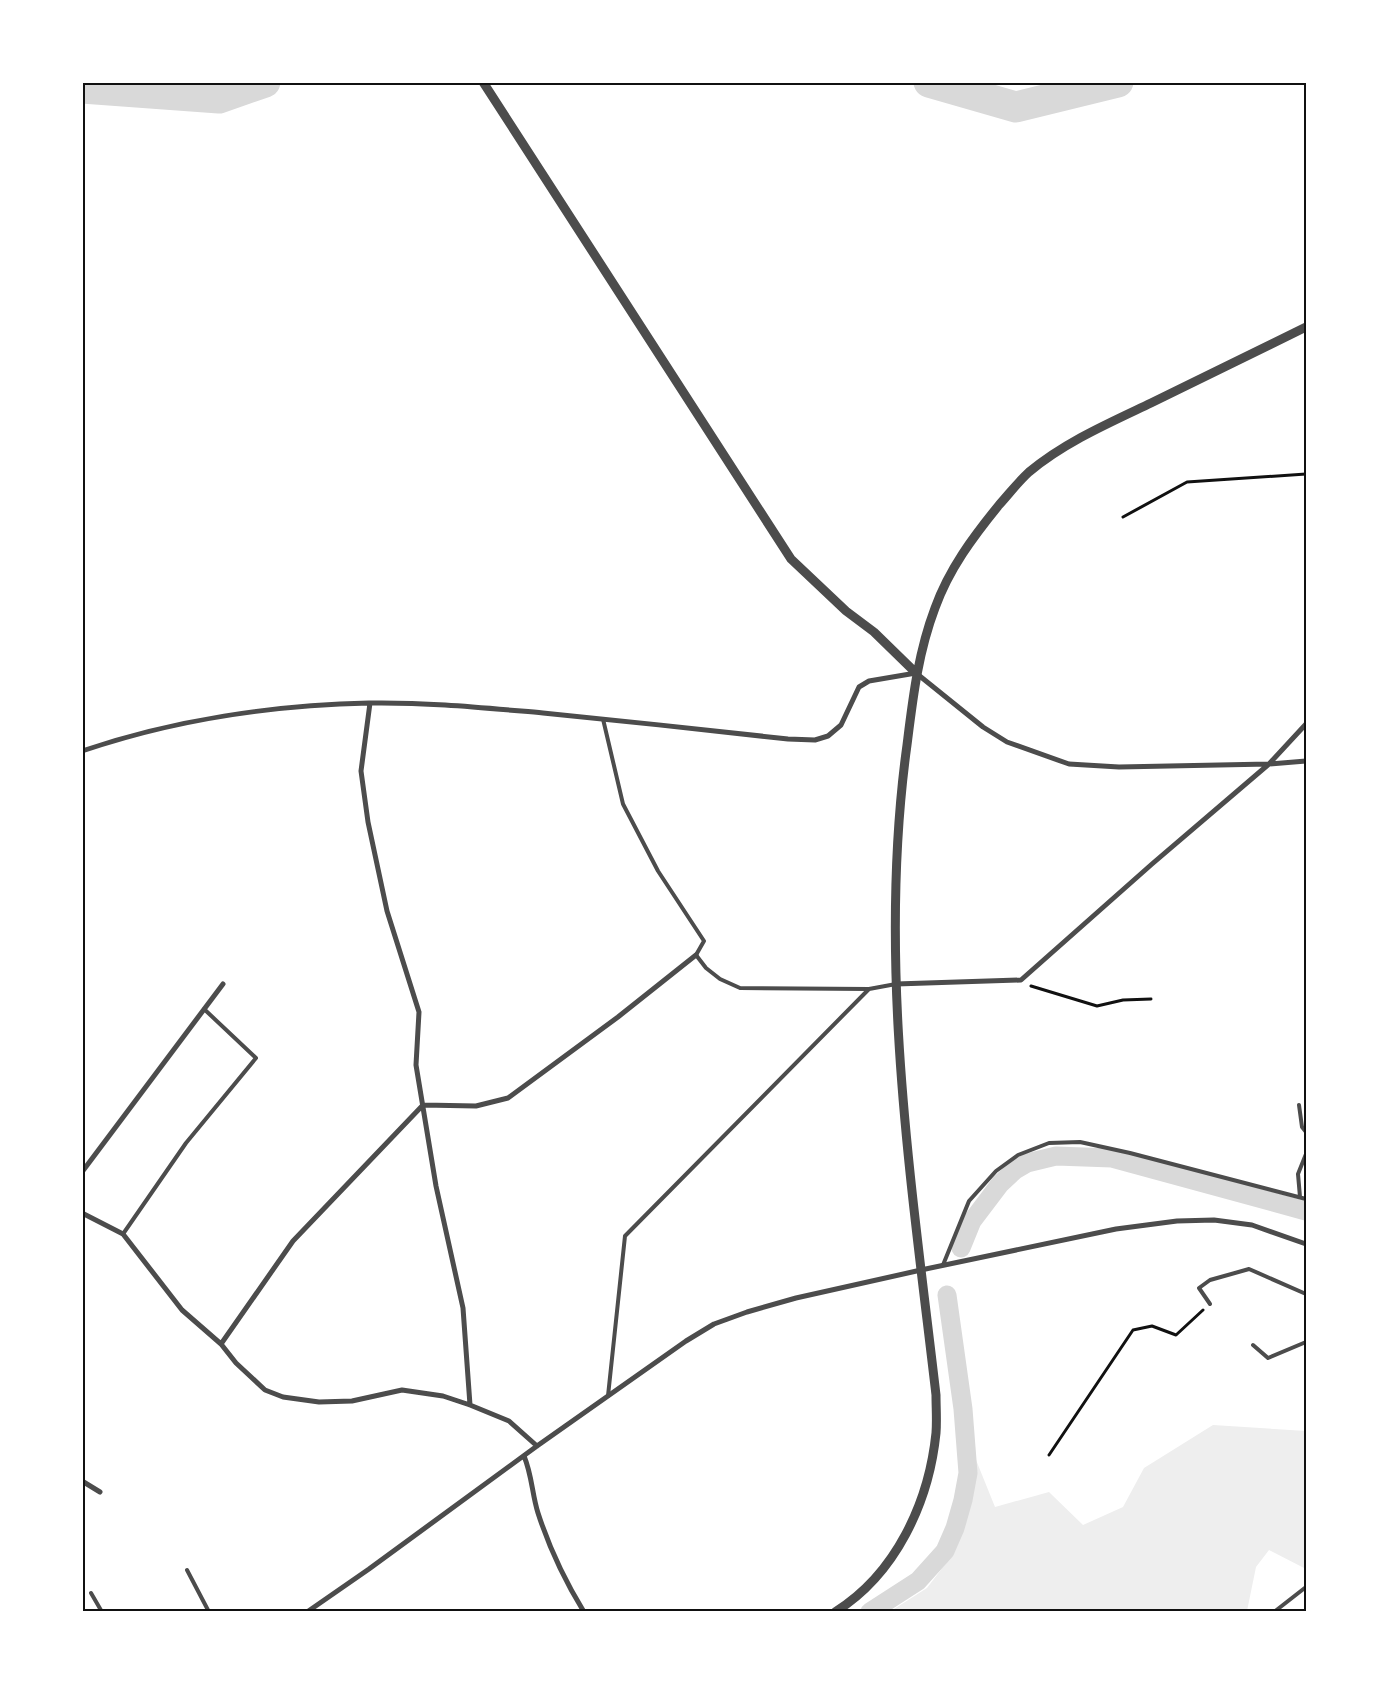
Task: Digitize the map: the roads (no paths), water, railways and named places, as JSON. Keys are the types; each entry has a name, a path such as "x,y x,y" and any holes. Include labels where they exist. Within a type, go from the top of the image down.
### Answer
{"street":[{"path":"483,82 792,559 846,611 874,632 916,673 983,728 1007,742 1068,764 1119,767 1269,764 1306,761"},
{"path":"835,1612 865,1588 892,1557 908,1532 920,1506 936,1433 936,1395 904,1120 896,984 895,874 901,786 916,673 935,608 949,575 968,544 986,520 1028,473 1050,456 1090,432 1306,327"},
{"path":"82,750 174,726 223,717 288,707 370,703 462,705 788,739 815,740 828,736 841,725 859,687 869,681 916,673"},
{"path":"370,703 361,771 368,822 387,911 419,1012 416,1065 436,1186 463,1308 470,1405"},
{"path":"896,984 1020,980 1269,764 1306,724"},
{"path":"221,1344 293,1241 423,1105 476,1106 508,1098 618,1018 696,955"},
{"path":"82,1172 223,984"},
{"path":"82,1213 123,1234 182,1310 221,1344 236,1363 266,1390 283,1397 319,1402 352,1401 402,1390 442,1396 509,1421 537,1446"},
{"path":"307,1612 537,1446 686,1341 714,1324 796,1298 1116,1229 1177,1221 1214,1220 1252,1225 1306,1244"},
{"path":"524,1456 530,1472 538,1512 570,1589 584,1612"},
{"path":"82,1481 100,1492"}],"lane":[{"path":"603,719 623,804 658,871 704,941 696,955 706,968 720,979 740,988 869,989 896,984"},
{"path":"608,1396 625,1236 869,989"},
{"path":"123,1234 186,1143 256,1058 204,1009"},
{"path":"1299,1105 1302,1127 1306,1132"},
{"path":"943,1265 969,1201 996,1171 1018,1155 1050,1143 1080,1142 1306,1198"},
{"path":"1300,1197 1298,1174 1306,1154"},
{"path":"1210,1304 1199,1288 1210,1280 1249,1269 1306,1294"},
{"path":"1254,1345 1268,1358 1306,1342"},
{"path":"187,1570 209,1612"},
{"path":"1274,1612 1306,1587"},
{"path":"91,1593 102,1612"}],"waterway":[{"path":"82,88 219,98 265,82"},
{"path":"929,82 1016,107 1118,82"},
{"path":"961,1248 972,1221 1000,1184 1015,1170 1027,1163 1056,1156 1112,1158 1306,1211"},
{"path":"870,1612 918,1581 945,1551 955,1528 963,1500 968,1473 963,1409 947,1295"}]}
